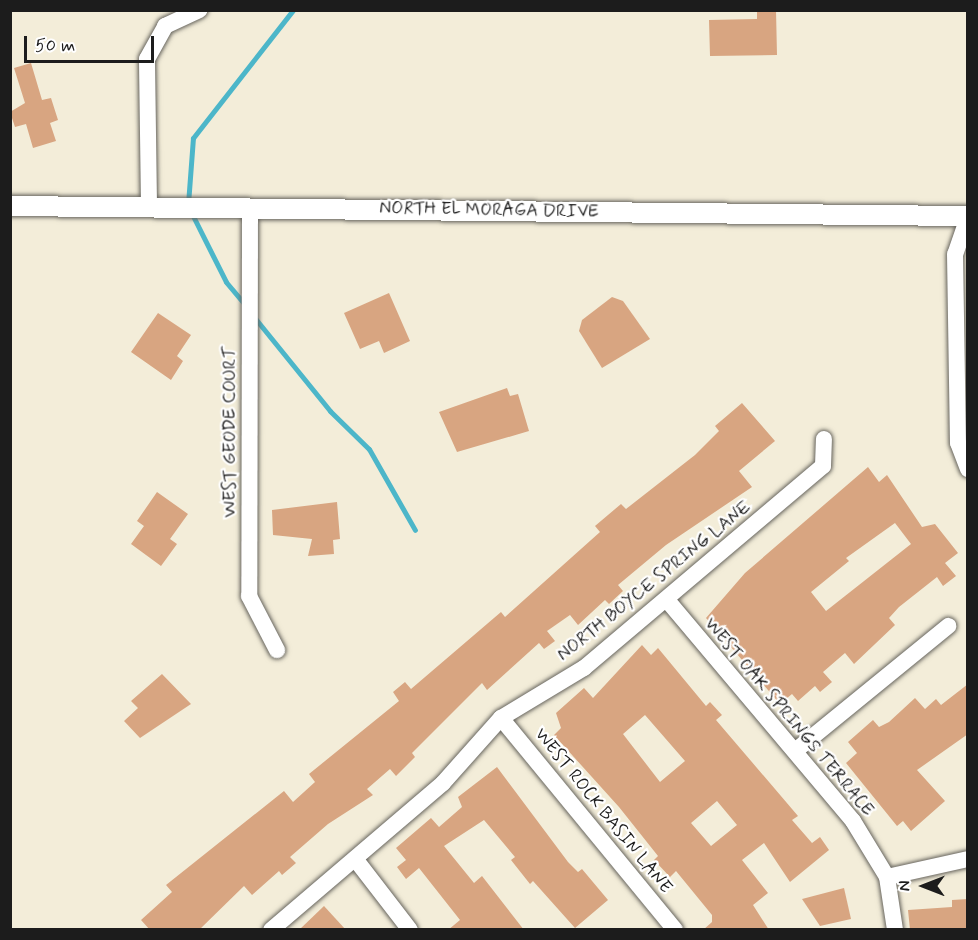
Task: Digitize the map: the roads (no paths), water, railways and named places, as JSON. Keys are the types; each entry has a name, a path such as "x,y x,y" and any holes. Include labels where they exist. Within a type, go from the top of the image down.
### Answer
{"street":[{"path":"149,205 147,59 165,26 199,10"},
{"name":"NORTH EL MORAGA DRIVE","path":"10,206 149,205 968,216"},
{"name":"WEST GEODE COURT","path":"250,207 249,596 277,650"},
{"path":"968,216 955,254 962,394 958,442 968,469"},
{"name":"NORTH BOYCE SPRING LANE","path":"271,930 356,860 443,783 501,718 584,668 823,466 824,439"},
{"name":"WEST OAK SPRINGS TERRACE","path":"667,600 853,821 887,877 895,930"},
{"path":"795,751 948,626"},
{"name":"WEST ROCK BASIN LANE","path":"501,718 675,930"},
{"path":"887,877 968,859"},
{"path":"356,860 410,930"}],"waterway":[{"path":"188,204 193,138 293,10"},
{"path":"191,212 226,282 245,305"},
{"path":"254,317 330,411 369,449 415,530"}]}
